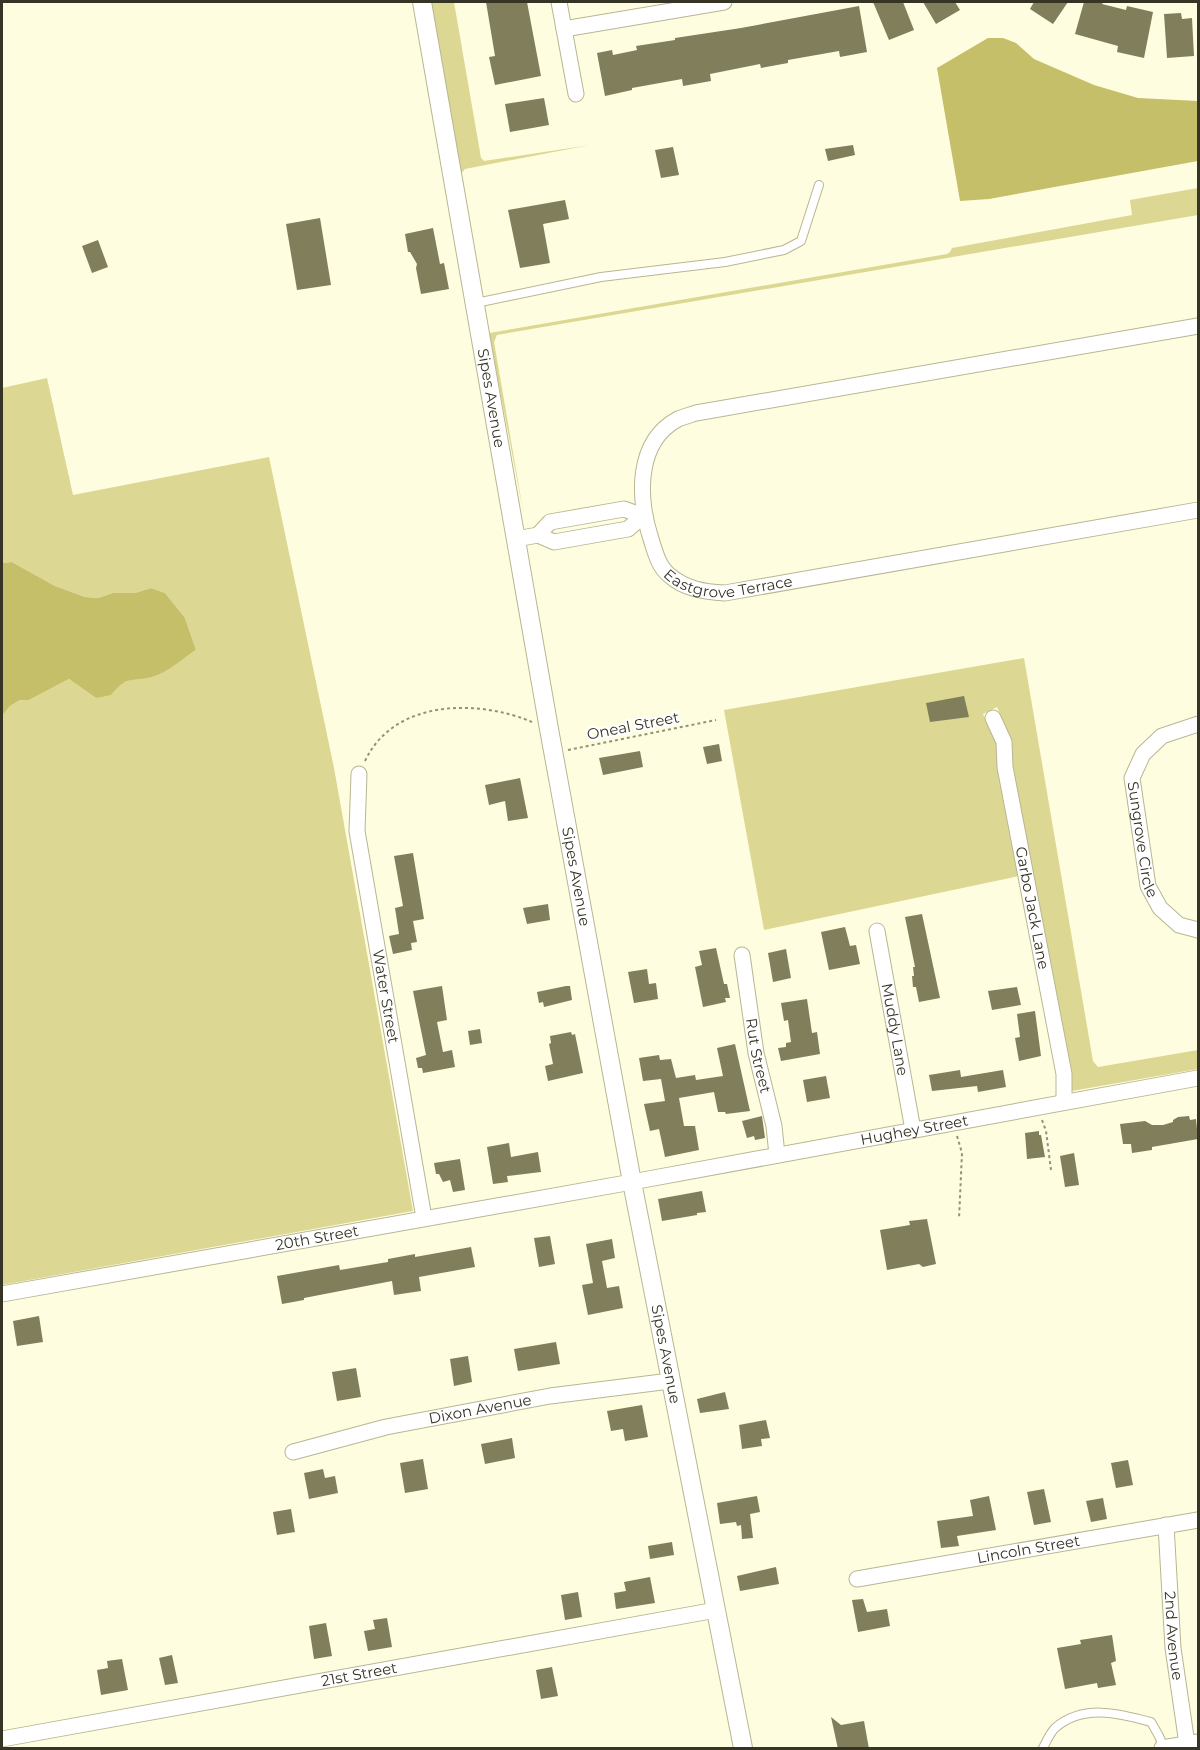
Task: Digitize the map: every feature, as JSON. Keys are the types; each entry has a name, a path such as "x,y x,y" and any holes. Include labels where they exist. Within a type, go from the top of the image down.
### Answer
{"street":[{"name":"Sipes Avenue","path":"422,2 549,729 632,1182 743,1749"},
{"path":"559,2 576,94"},
{"path":"564,29 724,2"},
{"name":"Eastgrove Terrace","path":"1198,326 707,411 678,419 662,432 648,451 642,482 643,516 657,559 667,574 683,585 704,592 725,593 1198,510"},
{"path":"516,539 538,535 554,542 628,529 643,516 624,509 550,522 538,535"},
{"path":"579,517 582,537"},
{"name":"Garbo Jack Lane","path":"993,718 1004,742 1005,767 1064,1074 1064,1101"},
{"name":"Sungrove Circle","path":"1198,724 1162,736 1143,754 1132,778 1148,886 1160,908 1166,914 1179,925 1198,930"},
{"name":"Water Street","path":"359,774 357,831 424,1218"},
{"name":"Muddy Lane","path":"877,931 914,1130"},
{"name":"Rut Street","path":"742,955 756,1053 774,1126 777,1155"},
{"name":"Hughey Street","path":"632,1182 1198,1078"},
{"name":"20th Street","path":"2,1294 632,1182"},
{"name":"Dixon Avenue","path":"293,1452 398,1425 550,1396 670,1381"},
{"name":"Lincoln Street","path":"857,1579 1198,1520"},
{"name":"2nd Avenue","path":"1166,1525 1173,1648 1193,1743"},
{"name":"21st Street","path":"2,1739 716,1610"},
{"path":"1163,1748 1193,1743"}],"lane":[{"path":"475,304 601,277 725,262 784,250 801,241 819,185"},
{"path":"1043,1749 1053,1729 1078,1715 1098,1711 1128,1715 1150,1722 1160,1736 1163,1748"}],"path":[{"path":"359,774 370,750 388,732 414,717 440,709 462,706 489,710 520,717 549,729"},
{"name":"Oneal Street","path":"554,753 716,720"},
{"path":"1036,1107 1046,1131 1052,1170"},
{"path":"954,1122 962,1153 959,1219"}],"shaded area":[{"path":"429,2 454,2 481,158 484,161 590,145 465,169 460,175"},
{"path":"988,38 1003,38 1016,43 1034,59 1094,85 1138,98 1198,101 1198,161 989,199 960,201 937,68"},
{"path":"1198,188 1198,215 497,335 494,342 524,516 489,333 947,254 952,248 1132,215 1130,200"},
{"path":"47,378 73,495 269,457 334,768 413,1211 2,1285 2,716 10,706 20,700 29,700 69,679 96,698 138,677 152,677 196,650 185,618 165,593 151,588 135,593 113,593 98,598 85,597 55,586 12,562 2,563 2,388"},
{"path":"12,562 55,586 85,597 98,598 113,593 135,593 151,588 165,593 185,618 196,650 158,675 121,684 111,695 96,698 69,679 29,700 20,700 10,706 2,716 2,563"},
{"path":"1024,658 1093,1061 1098,1067 1198,1050 1198,1069 1072,1091 1072,1072 1012,767 1011,739 997,707 983,714 997,744 1019,876 764,930 724,710"}],"building":[{"path":"486,2 527,2 541,76 495,85 489,57 495,56"},
{"path":"873,2 903,2 914,30 889,40"},
{"path":"923,2 955,2 960,10 936,24"},
{"path":"1034,2 1068,2 1053,24 1030,9"},
{"path":"1084,2 1103,2 1102,4 1126,10 1127,6 1153,12 1144,58 1117,52 1118,46 1075,34"},
{"path":"859,6 867,52 840,57 839,51 788,60 788,63 761,68 760,64 710,74 711,81 683,86 682,79 632,88 632,90 605,96 597,53 612,50 613,55 637,50 636,46 675,40 675,38"},
{"path":"1181,13 1182,19 1192,18 1194,56 1167,58 1164,14"},
{"path":"544,98 549,125 510,132 505,104"},
{"path":"853,145 855,155 828,161 825,149"},
{"path":"673,147 679,175 661,178 655,150"},
{"path":"565,200 569,219 543,224 550,263 520,268 508,210"},
{"path":"320,218 331,285 297,290 286,224"},
{"path":"433,228 440,264 444,263 449,289 421,294 417,264 408,252 405,234"},
{"path":"98,240 108,267 92,273 82,246"},
{"path":"964,696 969,717 930,722 926,703"},
{"path":"719,744 722,761 707,764 703,747"},
{"path":"640,751 643,767 603,775 599,758"},
{"path":"520,778 528,818 508,821 505,801 489,805 485,785"},
{"path":"413,853 424,919 413,921 417,942 411,943 412,950 393,954 389,936 399,934 395,908 403,906 394,856"},
{"path":"548,904 550,920 527,924 523,908"},
{"path":"922,914 940,998 919,1002 916,987 913,987 912,976 914,976 913,967 915,967 905,917"},
{"path":"845,927 850,946 856,945 860,964 829,970 821,932"},
{"path":"716,948 724,984 727,984 730,998 725,998 726,1002 703,1007 695,967 702,965 699,951"},
{"path":"786,949 791,978 773,982 768,953"},
{"path":"647,969 649,984 656,983 658,999 634,1003 628,972"},
{"path":"442,986 447,1020 437,1022 443,1052 452,1050 455,1067 423,1073 422,1068 418,1068 416,1058 426,1055 413,991"},
{"path":"570,986 572,1000 544,1007 543,1002 539,1003 537,992"},
{"path":"1017,987 1021,1005 992,1010 988,991"},
{"path":"807,999 812,1033 817,1032 820,1054 781,1061 778,1048 786,1047 786,1043 791,1042 788,1020 784,1021 781,1003"},
{"path":"1035,1011 1041,1056 1019,1061 1015,1038 1020,1037 1017,1014"},
{"path":"480,1029 482,1043 470,1045 468,1031"},
{"path":"571,1032 572,1035 575,1034 583,1073 548,1081 545,1066 553,1064 549,1044 551,1043 550,1036"},
{"path":"735,1044 750,1111 726,1114 718,1112 714,1092 679,1098 684,1126 695,1126 699,1150 665,1157 659,1129 650,1131 644,1104 665,1101 661,1079 643,1081 639,1058 659,1055 660,1060 671,1059 676,1078 695,1075 696,1080 723,1076 717,1048"},
{"path":"960,1070 961,1077 1003,1070 1006,1087 978,1092 977,1086 932,1091 929,1075"},
{"path":"826,1076 830,1098 807,1102 803,1080"},
{"path":"762,1116 765,1138 755,1140 754,1136 747,1138 742,1121"},
{"path":"1189,1116 1190,1120 1196,1119 1198,1139 1132,1153 1131,1144 1123,1144 1120,1124 1145,1121 1152,1125 1163,1125 1173,1122 1178,1117"},
{"path":"1039,1131 1045,1157 1027,1159 1025,1133"},
{"path":"509,1143 511,1157 538,1152 541,1172 507,1176 508,1182 493,1184 487,1147"},
{"path":"1074,1153 1079,1185 1065,1187 1060,1156"},
{"path":"460,1159 465,1190 453,1192 450,1180 443,1182 439,1174 436,1174 434,1163"},
{"path":"702,1191 706,1212 662,1221 658,1199"},
{"path":"927,1219 936,1264 923,1267 919,1264 887,1270 880,1230 910,1225 909,1221"},
{"path":"550,1236 555,1264 539,1267 534,1238"},
{"path":"612,1239 615,1258 602,1261 607,1288 619,1286 623,1308 588,1315 582,1285 593,1283 586,1244"},
{"path":"471,1247 475,1267 419,1277 421,1291 394,1295 392,1281 282,1304 277,1276 339,1265 340,1270 388,1262 388,1259 415,1254 415,1257"},
{"path":"39,1316 43,1342 17,1346 13,1321"},
{"path":"556,1342 560,1364 518,1371 514,1349"},
{"path":"468,1356 472,1382 454,1386 450,1359"},
{"path":"356,1368 361,1397 337,1401 332,1372"},
{"path":"725,1392 729,1409 700,1413 697,1399"},
{"path":"642,1405 648,1437 625,1441 623,1429 611,1431 607,1411"},
{"path":"766,1420 770,1438 761,1439 762,1446 742,1449 739,1425"},
{"path":"512,1438 515,1458 485,1464 481,1444"},
{"path":"423,1459 428,1489 405,1493 400,1463"},
{"path":"1128,1460 1133,1485 1116,1488 1111,1463"},
{"path":"323,1469 325,1478 335,1476 338,1493 309,1499 304,1473"},
{"path":"1044,1489 1051,1522 1034,1525 1027,1492"},
{"path":"757,1496 760,1512 750,1514 753,1538 742,1539 741,1525 737,1526 736,1522 720,1524 717,1503"},
{"path":"989,1496 996,1530 957,1536 959,1546 941,1548 937,1521 973,1516 970,1500"},
{"path":"1103,1498 1107,1519 1091,1522 1086,1501"},
{"path":"291,1509 295,1532 277,1535 273,1512"},
{"path":"672,1542 674,1555 650,1559 648,1546"},
{"path":"776,1567 779,1584 740,1591 737,1576"},
{"path":"650,1577 655,1603 616,1609 614,1593 626,1591 624,1582"},
{"path":"578,1592 582,1617 565,1620 561,1595"},
{"path":"863,1599 867,1612 887,1609 890,1626 858,1632 852,1600"},
{"path":"387,1618 392,1647 368,1651 364,1631 375,1629 373,1620"},
{"path":"326,1623 332,1656 314,1659 309,1626"},
{"path":"1112,1635 1116,1661 1111,1663 1116,1685 1098,1688 1097,1683 1065,1689 1057,1648 1081,1644 1080,1640"},
{"path":"172,1655 178,1683 165,1685 159,1658"},
{"path":"122,1659 128,1690 101,1695 97,1670 108,1668 107,1661"},
{"path":"552,1667 558,1696 541,1699 536,1670"},
{"path":"831,1717 841,1725 864,1721 869,1749 838,1749"}]}
